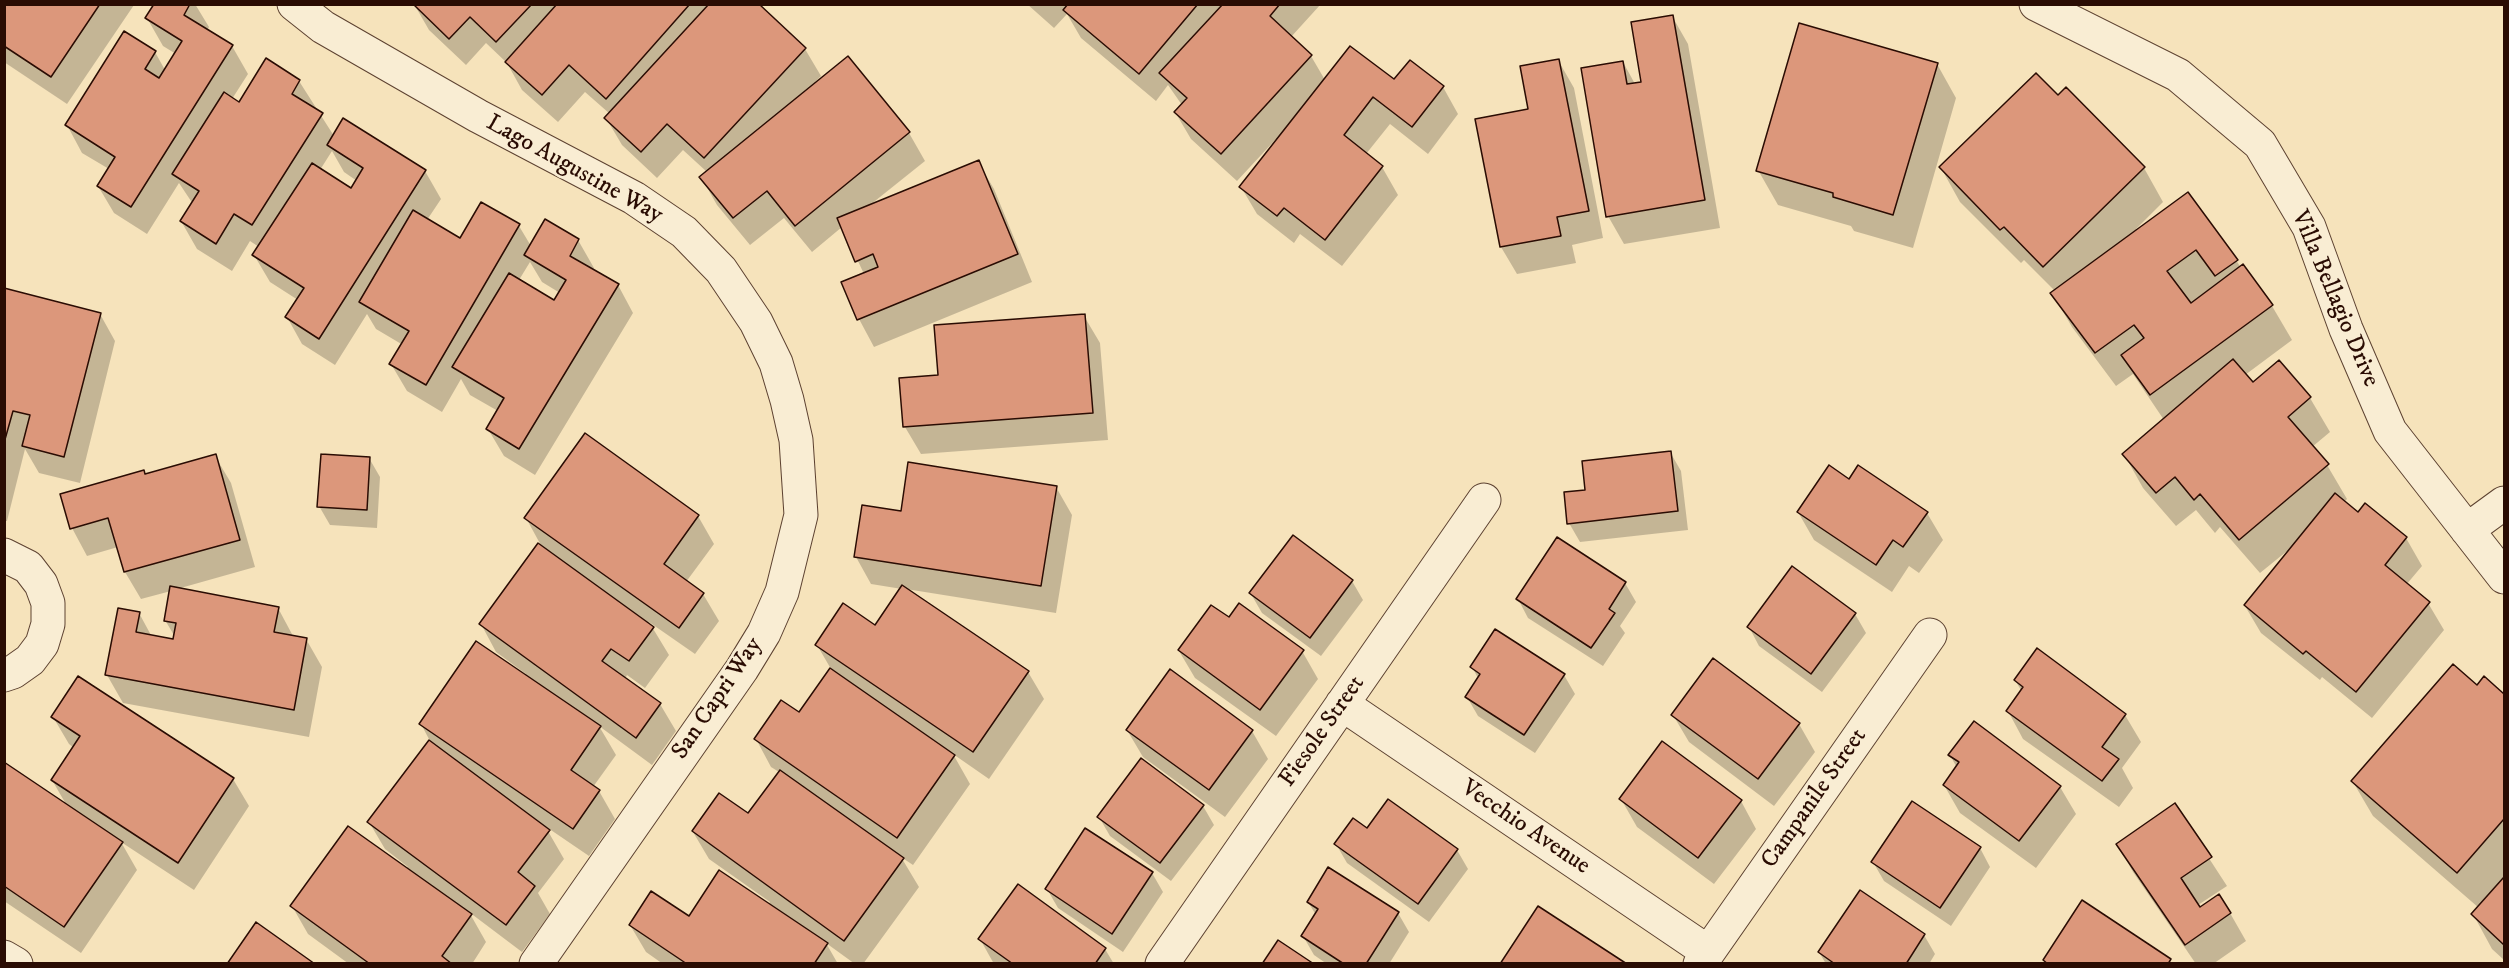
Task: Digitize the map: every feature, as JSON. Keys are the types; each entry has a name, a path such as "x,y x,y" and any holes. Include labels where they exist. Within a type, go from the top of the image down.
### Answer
{"street":[{"name":"Lago Augustine Way","path":"294,4 323,27 478,116 634,198 684,232 721,270 756,322 776,363 787,400"},
{"name":"Villa Bellagio Drive","path":"2036,4 2178,75 2260,144 2309,227 2346,328 2390,431 2505,577"},
{"name":"San Capri Way","path":"536,963 742,669 764,633 782,592 801,516 796,440 787,400"},
{"name":"Fiesole Street","path":"1162,963 1484,500"},
{"path":"2467,530 2505,503"},
{"path":"4,555 28,567 41,584 48,603 48,624 42,644 30,660 13,672 4,675"},
{"name":"Campanile Street","path":"1704,958 1930,635"},
{"name":"Vecchio Avenue","path":"1342,704 1704,958"},
{"path":"4,957 16,963"}],"building":[{"path":"4,4 100,4 51,77 4,46"},
{"path":"154,4 190,4 184,15 233,45 131,207 97,186 115,157 65,125 124,31 156,51 145,69 159,78 182,41 145,18"},
{"path":"413,4 532,4 496,42 470,17 449,39"},
{"path":"557,4 690,4 606,99 569,65 542,95 505,62"},
{"path":"709,4 759,4 806,48 704,158 667,124 641,152 604,118"},
{"path":"1068,4 1198,4 1139,74 1063,10"},
{"path":"1223,4 1280,4 1270,16 1312,55 1221,154 1174,112 1187,98 1159,73"},
{"path":"1673,15 1705,200 1606,217 1581,68 1623,61 1627,84 1641,82 1631,22"},
{"path":"1799,23 1938,63 1893,215 1833,197 1833,193 1756,171"},
{"path":"1350,46 1394,79 1410,60 1444,86 1412,127 1373,97 1344,135 1383,166 1325,240 1284,208 1277,216 1239,187"},
{"path":"848,56 910,132 795,226 767,191 733,218 699,177"},
{"path":"266,58 300,80 292,94 323,113 252,225 234,214 216,244 180,221 199,191 172,174 224,92 239,102"},
{"path":"1559,59 1589,211 1557,217 1561,236 1500,247 1475,119 1528,109 1520,66"},
{"path":"2036,73 2058,95 2066,87 2145,167 2043,267 2004,227 2000,230 1939,167"},
{"path":"343,118 426,170 319,339 285,317 304,288 252,255 312,163 351,188 363,168 327,145"},
{"path":"979,160 1018,254 857,320 841,282 878,267 873,254 855,262 837,218"},
{"path":"2188,192 2238,260 2215,276 2196,250 2167,271 2191,303 2243,264 2273,305 2150,395 2121,355 2144,338 2134,325 2095,353 2050,293"},
{"path":"481,202 520,224 426,385 389,364 409,331 359,302 413,210 460,238"},
{"path":"545,219 579,239 570,256 619,284 519,449 486,429 504,398 452,367 509,273 554,300 566,280 524,255"},
{"path":"4,288 101,313 64,457 22,446 30,415 13,411 4,443"},
{"path":"1085,314 1093,413 903,427 899,378 938,375 934,325"},
{"path":"2233,359 2253,382 2279,360 2311,397 2288,417 2329,464 2239,540 2200,494 2194,500 2175,477 2156,493 2122,454"},
{"path":"585,433 699,515 664,564 704,593 679,628 524,518"},
{"path":"1671,451 1678,511 1567,524 1564,492 1585,490 1582,461"},
{"path":"216,454 240,540 124,572 108,518 70,529 60,494 144,470 145,474"},
{"path":"321,454 370,457 367,510 317,507"},
{"path":"908,462 1057,486 1041,586 854,557 862,505 901,511"},
{"path":"1829,465 1849,479 1858,465 1928,512 1903,547 1893,540 1876,565 1797,512"},
{"path":"2335,493 2358,512 2365,503 2407,537 2385,565 2430,602 2356,692 2306,651 2303,654 2244,605"},
{"path":"1293,535 1353,580 1310,638 1249,593"},
{"path":"1557,537 1626,582 1609,609 1615,613 1591,648 1516,599"},
{"path":"538,543 654,627 629,661 611,649 602,661 661,703 636,738 479,624"},
{"path":"1792,566 1856,613 1811,674 1747,627"},
{"path":"902,585 1029,671 973,752 815,645 843,603 875,625"},
{"path":"170,586 279,607 274,632 307,638 294,710 105,675 118,608 140,612 136,632 173,639 176,623 164,621"},
{"path":"1239,603 1304,650 1260,710 1178,650 1211,605 1229,617"},
{"path":"1495,629 1565,674 1524,735 1465,697 1480,674 1470,667"},
{"path":"476,641 601,726 571,770 600,790 573,829 419,724"},
{"path":"2037,648 2126,714 2102,747 2119,759 2102,781 2006,711 2023,687 2014,680"},
{"path":"1713,658 1800,723 1758,779 1671,715"},
{"path":"2453,664 2477,685 2484,676 2504,694 2504,819 2457,873 2351,781"},
{"path":"830,668 955,755 897,838 754,739 781,700 799,712"},
{"path":"1170,669 1253,730 1209,790 1126,730"},
{"path":"78,676 234,778 178,863 51,780 80,736 51,717"},
{"path":"1974,721 2061,786 2019,841 1943,785 1959,762 1948,755"},
{"path":"429,740 550,830 518,872 535,886 506,925 367,822"},
{"path":"1662,741 1742,800 1698,858 1619,799"},
{"path":"1141,758 1204,805 1160,863 1097,817"},
{"path":"4,762 123,842 64,927 4,886"},
{"path":"780,770 904,858 844,941 692,831 719,793 748,813"},
{"path":"1388,799 1458,849 1418,904 1334,844 1353,818 1367,828"},
{"path":"1912,801 1981,847 1940,908 1871,862"},
{"path":"2175,803 2212,857 2181,878 2200,907 2219,894 2231,913 2185,945 2116,844"},
{"path":"348,826 472,914 442,956 452,964 370,964 290,906"},
{"path":"1085,828 1153,872 1112,934 1045,889"},
{"path":"1328,867 1399,912 1366,964 1344,964 1301,936 1318,909 1307,902"},
{"path":"719,870 828,943 814,964 687,964 629,925 651,891 689,916"},
{"path":"2504,877 2504,945 2471,914"},
{"path":"1018,884 1106,948 1095,964 1013,964 978,939"},
{"path":"1860,890 1925,934 1906,964 1835,964 1818,952"},
{"path":"2082,900 2171,959 2168,964 2048,964 2043,960"},
{"path":"1538,906 1627,964 1500,964"},
{"path":"256,922 315,964 227,964"},
{"path":"1278,940 1314,964 1262,964"}]}
